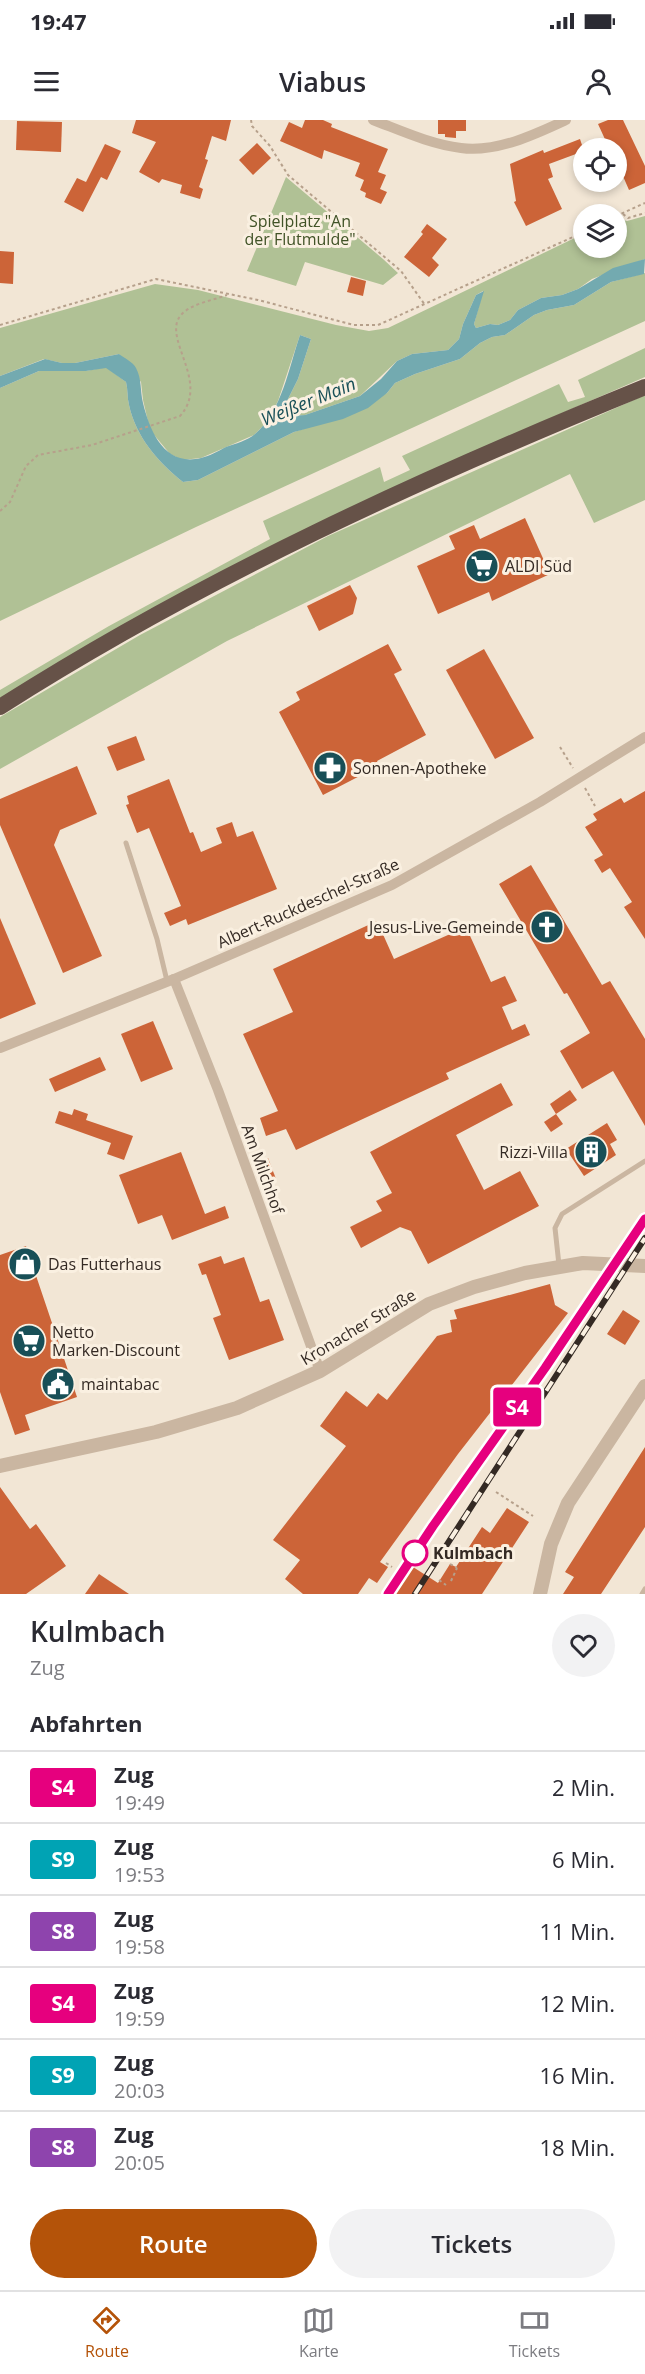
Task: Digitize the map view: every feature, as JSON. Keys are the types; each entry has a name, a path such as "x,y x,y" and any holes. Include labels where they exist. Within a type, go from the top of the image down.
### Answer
{"highway":[{"path":"0,707 118,636 300,540 446,473 645,387"}],"street":[{"path":"373,120 430,141 463,148 496,146 528,138 566,120"},
{"name":"Albert-Ruckdeschel-Straße","path":"0,1048 171,980 392,885 540,801 645,737"},
{"name":"Am Milchhof","path":"171,980 218,1090 320,1371"},
{"name":"Kronacher Straße","path":"0,1466 156,1432 237,1408 320,1371 429,1304 474,1287 525,1273 583,1263 645,1266"},
{"path":"540,1594 551,1544 568,1503 645,1386"}],"lane":[{"path":"126,843 171,980"},
{"path":"560,1267 555,1228 562,1214 645,1161"},
{"path":"642,1594 645,1588"}],"path":[{"path":"251,120 252,126 270,146 288,175 401,271 425,304"},
{"path":"627,212 645,203"},
{"path":"627,217 645,213"},
{"path":"0,325 156,279 354,325 378,325 573,237"},
{"path":"0,511 9,502 26,466 38,455 92,445 180,416 188,404 192,387 177,336 180,315 189,309 227,295"},
{"path":"496,1492 533,1516"},
{"path":"386,1563 392,1567"},
{"path":"450,1564 458,1569 451,1581"},
{"path":"439,1580 446,1585"}],"green space":[{"name":"Spielplatz \"An der Flutmulde\"","path":"286,177 398,273 383,285 305,262 296,286 247,271"},
{"path":"645,216 645,259 592,279 578,289 562,295 541,298 518,310 510,320 498,325 490,324 476,328 474,324 483,291 476,295 459,339 448,350 412,354 397,361 360,396 305,415 289,416 284,410 298,379 311,339 300,335 278,401 267,422 254,435 201,458 182,460 170,454 150,430 141,382 119,354 75,363 44,359 0,376 0,328 155,284 198,290 336,325 369,331 388,328 573,239 573,258 627,258 627,221"},
{"path":"645,273 645,321 196,527 0,621 0,388 39,371 86,371 106,367 126,382 132,417 149,448 183,482 198,480 294,432 387,393 395,383 460,359 480,343 492,337 505,335 534,315 574,305 611,282"},
{"path":"645,348 645,377 480,449 0,698 0,690 109,626 270,539 263,521 380,467 384,482 410,470 402,456 559,384 568,402 585,397 578,380"},
{"path":"645,395 645,500 594,523 570,474 227,641 0,769 0,717 140,635 328,536"}],"water":[{"path":"645,259 644,274 611,282 574,305 534,315 505,335 492,337 480,343 460,359 395,383 387,393 368,408 343,419 294,432 198,480 183,482 149,448 132,417 126,382 106,368 86,371 39,371 0,388 0,376 45,359 75,363 119,354 136,368 146,414 161,445 178,457 201,458 249,438 264,424 284,388 300,335 311,339 298,379 287,401 285,410 289,416 305,415 360,396 381,379 397,361 412,354 448,350 459,339 476,295 484,291 474,324 476,328 490,324 498,325 510,320 518,310 541,298 562,295 578,289 613,268"}],"building":[{"path":"136,120 231,120 226,141 212,136 205,159 208,160 199,187 203,189 200,199 180,193 182,185 162,179 159,183 139,172 156,142 132,133"},
{"path":"305,120 323,120 332,124 331,127 388,149 378,172 386,175 380,189 387,192 381,204 365,197 366,193 360,190 364,180 355,176 360,163 324,150 322,159 280,141 289,122 302,128"},
{"path":"438,120 466,120 466,131 456,131 456,138 445,137 445,134 438,134"},
{"path":"608,120 623,120 645,166 645,183 629,190 627,185 627,138 604,138 598,124"},
{"path":"17,121 62,122 61,152 16,150"},
{"path":"573,142 573,155 549,164 553,177 548,179 562,209 526,226 514,202 516,201 510,164 543,150 544,153"},
{"path":"257,143 271,158 253,175 239,160"},
{"path":"105,144 121,151 107,180 101,177 83,212 64,202 77,178 86,182"},
{"path":"427,224 447,239 432,258 439,265 429,277 404,257 423,234 421,232"},
{"path":"0,251 14,252 13,284 0,283"},
{"path":"351,277 366,281 363,296 347,292"},
{"name":"ALDI Süd","path":"525,518 550,574 492,601 489,592 438,614 417,566 455,549 449,536 474,525 480,539"},
{"path":"350,585 357,598 353,614 319,631 307,606"},
{"path":"388,644 402,670 394,674 426,735 377,761 379,766 323,795 279,712 300,700 296,692"},
{"path":"484,649 534,738 495,759 446,670"},
{"path":"136,736 145,760 117,771 107,747"},
{"path":"77,766 97,814 60,830 54,845 102,956 63,973 0,825 0,799"},
{"path":"169,779 190,833 193,832 201,852 222,843 216,828 232,822 237,837 253,831 277,889 188,925 186,919 170,926 164,913 181,906 149,828 137,833 126,805 129,804 127,796"},
{"path":"645,791 645,939 624,907 632,902 610,868 602,873 594,860 603,855 585,827 597,820 593,814 621,798 624,803"},
{"path":"531,865 602,985 610,981 645,1039 645,1126 613,1071 582,1089 560,1051 590,1033 567,993 564,994 499,884"},
{"path":"0,918 36,1004 0,1019"},
{"path":"377,921 394,959 466,927 491,982 505,976 517,1001 502,1007 512,1030 525,1024 530,1035 446,1073 449,1079 296,1150 286,1129 266,1136 260,1118 278,1111 243,1034 293,1012 273,969"},
{"path":"153,1021 173,1069 141,1082 121,1034"},
{"path":"100,1057 106,1070 55,1092 49,1079"},
{"path":"501,1083 513,1105 456,1135 484,1190 520,1171 539,1206 428,1264 411,1231 400,1227 361,1248 350,1227 382,1211 376,1201 392,1193 370,1152"},
{"path":"570,1090 577,1100 556,1114 550,1104"},
{"path":"74,1109 88,1114 86,1120 133,1136 124,1160 107,1154 111,1143 55,1123 59,1111 72,1115"},
{"path":"556,1114 563,1124 551,1132 544,1122"},
{"name":"Rizzi-Villa","path":"607,1123 617,1140 610,1144 616,1155 584,1176 566,1149"},
{"path":"181,1152 205,1214 225,1206 229,1218 172,1240 162,1215 138,1224 119,1175"},
{"path":"268,1158 276,1179 266,1183 258,1162"},
{"name":"Netto Marken-Discount","path":"26,1246 77,1397 25,1415 30,1430 15,1435 0,1392 0,1255"},
{"path":"221,1256 224,1264 244,1257 260,1302 269,1299 284,1340 229,1360 213,1318 221,1315 206,1274 202,1275 198,1264"},
{"path":"550,1284 555,1305 568,1313 458,1454 380,1562 388,1567 377,1583 369,1578 358,1594 303,1594 285,1579 300,1560 273,1540 346,1446 320,1426 346,1391 367,1407 378,1393 387,1400 437,1336 452,1332 450,1320 457,1319 454,1310"},
{"path":"623,1310 640,1321 625,1345 607,1334"},
{"path":"645,1447 645,1527 601,1594 563,1594 574,1577 565,1572"},
{"path":"0,1487 30,1529 36,1524 66,1566 26,1594 0,1594"},
{"path":"507,1508 529,1522 482,1594 395,1594 413,1567 438,1583 450,1564 456,1567 482,1527 490,1533"},
{"path":"99,1574 129,1594 85,1594"}],"railway":[{"path":"388,1594 645,1219"},
{"path":"415,1594 645,1238"}],"train":[{"name":"S4","path":"388,1594 645,1219"}],"place":[{"name":"ALDI Süd","path":"482,566"},
{"name":"Sonnen-Apotheke","path":"330,768"},
{"name":"Jesus-Live-Gemeinde","path":"547,927"},
{"name":"Rizzi-Villa","path":"591,1152"},
{"name":"Das Futterhaus","path":"25,1264"},
{"name":"Netto Marken-Discount","path":"29,1341"},
{"name":"maintabac","path":"58,1384"},
{"name":"Kulmbach","path":"415,1553"}],"water label":[{"name":"Weißer Main","path":"308,401"}]}
